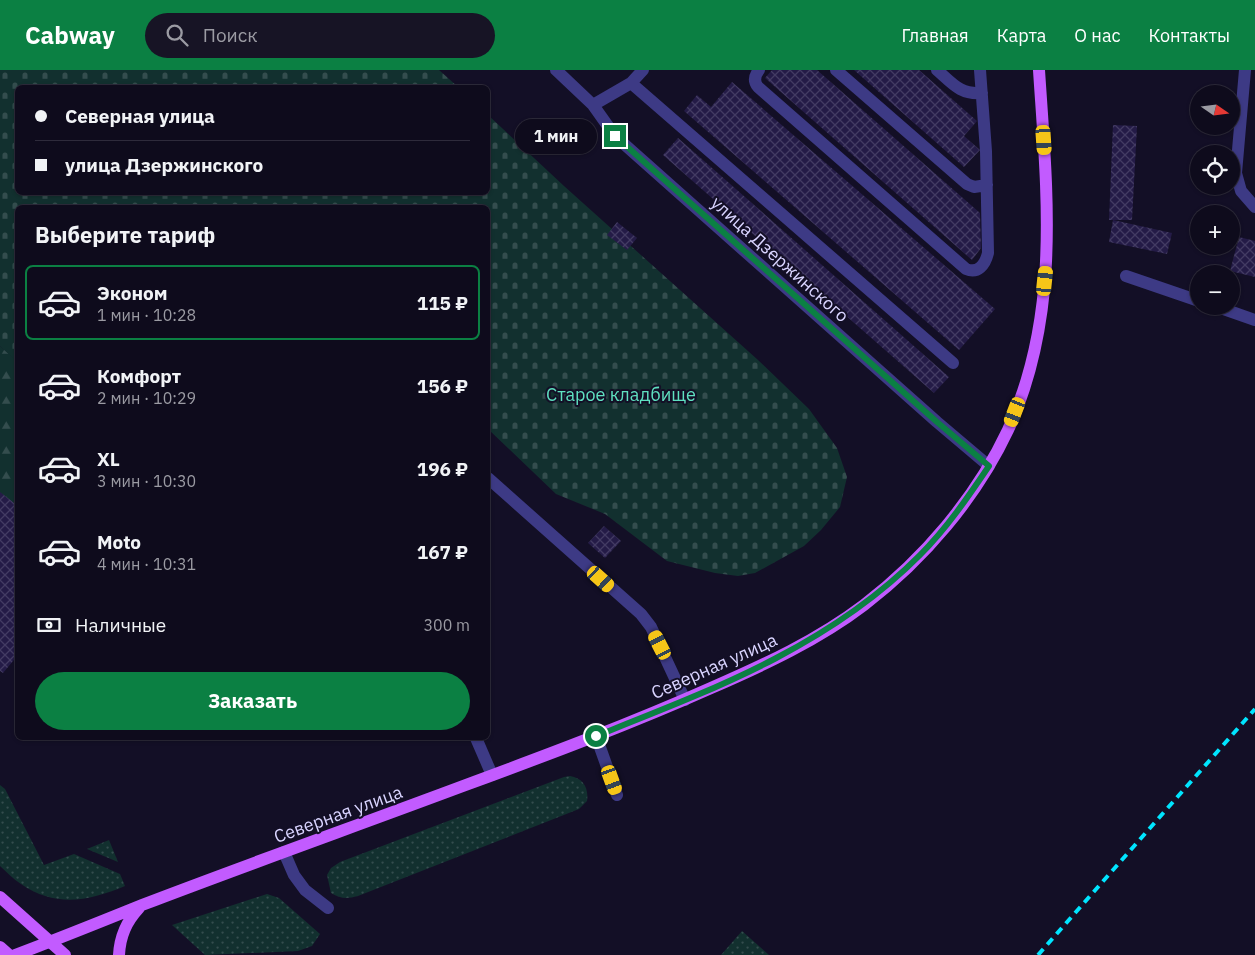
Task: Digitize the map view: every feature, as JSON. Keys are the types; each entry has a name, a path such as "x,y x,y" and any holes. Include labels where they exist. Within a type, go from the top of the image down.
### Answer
{"main road":[{"name":"Северная улица","path":"15,955 284,852 596,736 685,700 792,650 834,626 866,604 926,548 951,520 989,466 1008,429 1021,395 1042,317 1047,263 1047,203 1039,70"},
{"path":"0,897 66,955"},
{"path":"118,955 122,934 127,923 142,906"},
{"path":"0,947 9,955"}],"street":[{"name":"улица Дзержинского","path":"556,70 593,105 615,136 989,466"},
{"path":"593,105 631,82 643,70"},
{"path":"759,70 755,78 755,83 758,87 966,269 972,271 978,270 983,266 988,253 987,185 980,70"},
{"path":"836,70 968,184 974,187 987,185"},
{"path":"936,70 959,90 966,93 982,93"},
{"path":"1245,70 1236,173 1241,191 1255,206"},
{"path":"631,82 953,363"},
{"path":"1126,276 1190,298"},
{"path":"1240,315 1255,320"},
{"path":"490,480 641,614 651,628 685,700"},
{"path":"596,736 617,795"},
{"path":"477,740 492,775"},
{"path":"284,852 294,875 305,890 328,908"}],"green space":[{"name":"Старое кладбище","path":"0,70 439,70 456,85 15,85 15,195 490,195 490,117 758,360 809,409 837,448 847,477 840,507 821,530 804,546 755,573 738,576 715,573 667,561 605,514 556,494 490,431 490,205 15,205 15,360 0,346"},
{"path":"0,346 15,359 15,515 0,523"},
{"path":"570,776 582,781 586,788 587,801 579,809 358,896 344,898 331,893 327,875 331,868 340,862"},
{"path":"0,785 5,789 44,865 74,854 120,874 125,886 98,895 73,900 47,897 34,892 15,880 0,866"},
{"path":"109,840 118,862 87,849"},
{"path":"267,894 279,898 320,934 312,946 298,951 205,955 172,925"},
{"path":"742,931 769,955 721,955"}],"building":[{"path":"772,70 817,70 980,213 981,248 972,260 765,78"},
{"path":"854,70 919,70 977,121 964,136 980,150 964,167"},
{"path":"732,82 995,309 959,350 684,111 697,95 711,107"},
{"path":"1113,125 1137,126 1132,220 1109,220"},
{"path":"678,138 949,377 934,393 663,155"},
{"path":"1113,220 1172,233 1167,254 1109,242"},
{"path":"617,222 637,238 627,250 607,235"},
{"path":"1240,237 1255,241 1255,277 1240,273 1240,265 1232,265 1234,255 1240,255"},
{"path":"0,492 15,504 15,659 3,673 0,671"},
{"path":"604,526 621,541 605,558 588,543"}],"railway":[{"path":"1038,955 1255,709"}],"route":[{"path":"596,736 685,700 745,673 792,650 834,626 866,604 920,555 951,520 989,466 615,136"}]}
